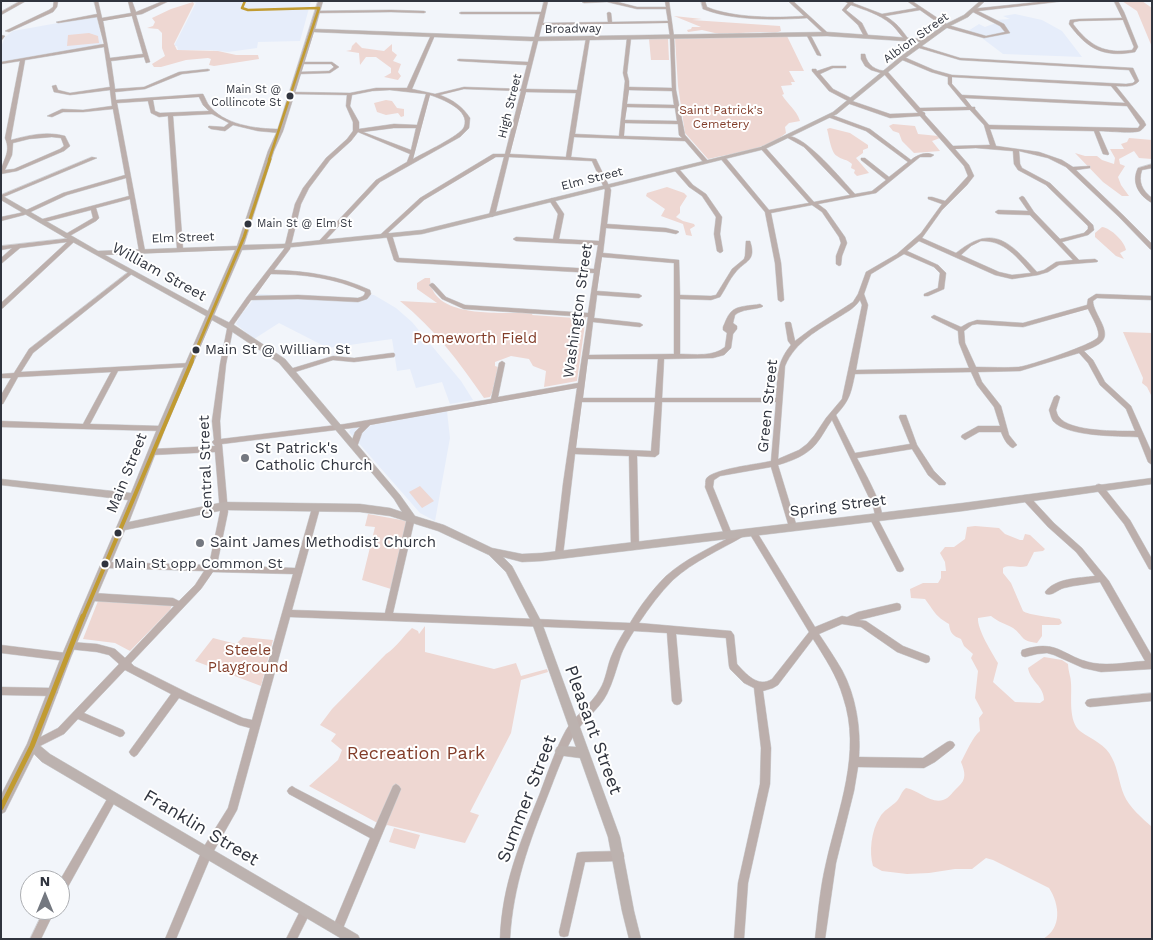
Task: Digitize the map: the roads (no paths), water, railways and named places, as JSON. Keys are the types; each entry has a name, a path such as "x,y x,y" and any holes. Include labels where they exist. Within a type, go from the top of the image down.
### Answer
{"main road":[{"name":"Main Street","path":"1,808 32,746 66,657 93,597 203,328 239,248 278,131 316,1"},
{"name":"Main Street","path":"284,111 292,93 292,85 302,63 321,1"},
{"name":"Albion Street","path":"885,72 918,46 982,2"},
{"name":"Broadway","path":"312,30 536,39 834,35"},
{"path":"834,35 924,42"},
{"name":"Elm Street","path":"98,253 180,249 239,248 252,250 422,232 763,148 790,137 830,116 885,72"},
{"name":"William Street","path":"2,197 70,238 228,326 282,362 292,371 354,445 397,497 411,518"},
{"path":"195,307 206,305 217,298"},
{"path":"203,328 212,324 228,326"},
{"name":"Spring Street","path":"509,569 515,561 527,558 876,517 1152,481"},
{"path":"1,482 134,497"},
{"path":"385,511 394,504 397,497"},
{"name":"Pleasant Street","path":"122,527 224,506 385,511 440,528 509,556"},
{"name":"Pleasant Street","path":"486,548 509,569 537,623 612,831 619,856 635,939"},
{"name":"Spring Street","path":"509,556 527,558"},
{"name":"Franklin Street","path":"32,746 46,758 354,939"},
{"path":"562,751 584,753"}],"street":[{"path":"1,13 7,12 24,1"},
{"path":"8,31 52,10 56,1"},
{"path":"96,1 109,60 114,105 142,251"},
{"path":"130,1 148,62"},
{"path":"58,22 134,14 167,1"},
{"name":"High Street","path":"492,215 546,1"},
{"path":"584,2 607,1 637,8 668,8"},
{"path":"667,1 672,37 674,90 684,140 706,162"},
{"path":"703,1 705,8 714,12 772,18 809,17"},
{"path":"790,1 827,34"},
{"path":"909,1 946,26 988,38 1008,33 996,21 973,10"},
{"path":"973,10 1063,1"},
{"path":"1116,1 1123,13 1136,47 1132,51 1092,47 1071,23 1072,21 1082,19 1124,19"},
{"path":"867,37 860,24 844,10 848,2 884,16 899,28 907,40"},
{"path":"884,16 921,10"},
{"path":"318,12 424,12"},
{"path":"461,12 542,13"},
{"path":"609,13 610,23"},
{"path":"540,24 670,22"},
{"path":"808,34 819,55"},
{"path":"409,90 433,35"},
{"path":"568,158 588,38"},
{"path":"621,137 629,38"},
{"path":"1,63 106,45"},
{"path":"902,58 925,66 935,72 950,76 1112,84 1132,84 1137,80 1130,68 958,59 918,46"},
{"path":"109,60 145,55"},
{"name":"Green Street","path":"793,527 774,462 782,362 786,353 794,345 850,307 861,294 868,273 903,251 918,238 945,204 965,184 971,174 967,166 885,72 869,67 863,60 863,55"},
{"path":"1,172 11,150 9,141 23,60"},
{"path":"459,60 530,64"},
{"path":"298,73 330,72 337,67 330,62 302,63"},
{"path":"844,67 832,67 816,72 831,90 850,101 890,116 972,108"},
{"path":"54,86 56,91 66,94 145,88 183,72 208,70"},
{"path":"950,76 950,84 988,127 994,148"},
{"path":"988,127 1133,130 1141,128 1142,122 1112,84"},
{"path":"292,93 350,94 384,88 409,90 435,95 448,101 465,113 468,121 466,128 458,136 376,183 321,242"},
{"path":"435,95 461,88 579,92"},
{"path":"626,88 674,90"},
{"path":"50,116 62,110 82,111 150,99 201,94 204,103 232,124 278,131"},
{"path":"350,94 348,106 356,122 356,131"},
{"path":"410,162 428,94"},
{"path":"961,96 1128,105"},
{"path":"150,99 154,114 170,115 214,112"},
{"path":"625,105 677,107"},
{"path":"170,115 180,249"},
{"path":"830,116 868,130 911,162"},
{"path":"623,121 680,123"},
{"path":"211,127 225,129 232,124"},
{"path":"356,131 394,126 420,127"},
{"path":"1096,129 1106,154"},
{"path":"356,131 412,153"},
{"name":"Central Street","path":"32,746 60,732 181,605 201,583 211,568 219,544 224,506 217,445 218,399 228,326 270,272 286,246 302,194 328,158 351,138 356,131"},
{"path":"1,137 9,141 58,135 63,137 67,146 62,150 19,168 1,172"},
{"path":"571,135 684,140"},
{"path":"790,137 806,146 854,196"},
{"path":"510,146 422,199 386,235 396,259 598,271"},
{"path":"763,148 828,216 844,241 838,264"},
{"path":"951,148 1016,150 1049,156 1063,162 1133,226 1152,248"},
{"path":"1016,150 1017,164 1020,169 1048,184 1091,226 1091,230 1088,233 1059,241"},
{"name":"Washington Street","path":"495,155 593,160 608,193 559,555"},
{"path":"768,212 876,191 920,155 931,155"},
{"path":"2,197 94,158"},
{"path":"723,158 768,212 778,263 781,300"},
{"path":"863,159 890,180"},
{"path":"1152,166 1140,169 1137,182 1143,193 1152,201"},
{"path":"1072,169 1088,167"},
{"path":"677,170 691,186 704,195 719,217 717,234 720,251"},
{"path":"1,218 26,212 61,195 128,176"},
{"path":"41,221 132,197"},
{"path":"930,198 945,204"},
{"path":"1022,198 1032,213 1077,261"},
{"path":"552,200 561,215 556,241"},
{"path":"1,307 70,238 95,220 93,207"},
{"path":"998,212 1032,213"},
{"path":"604,226 676,232"},
{"path":"1,248 70,238"},
{"path":"918,238 1004,276 1036,274 1047,271 1056,264 1095,261"},
{"path":"516,239 601,244"},
{"path":"957,255 973,242 990,240 1000,242 1012,248 1036,274"},
{"path":"678,297 711,298 718,296 732,273 747,260 748,242"},
{"path":"1,262 18,246"},
{"path":"903,251 934,265 942,272 944,276 941,289 926,296"},
{"path":"600,255 677,260 677,357"},
{"path":"1,402 26,357 130,272"},
{"path":"249,298 298,297 358,300 365,298 368,294 365,289 329,278 270,272"},
{"path":"432,285 444,298 464,307 591,317 640,325"},
{"path":"594,293 639,296"},
{"path":"728,534 709,487 710,479 718,474 793,456 810,446 846,398 853,372 865,305 861,294"},
{"path":"853,372 1020,369 1096,343 1102,336 1090,306 1090,299 1096,296 1152,298"},
{"path":"586,357 712,357 722,353 729,345 730,318 735,312 742,308 760,306"},
{"path":"961,330 977,322 1023,325 1090,306"},
{"path":"934,317 961,330"},
{"path":"788,323 791,341 794,345"},
{"path":"961,330 960,340 973,370 981,387 997,406 1006,436 1013,445"},
{"path":"1080,350 1091,362 1102,383 1129,408 1152,462"},
{"path":"292,371 334,358 351,360 392,355"},
{"path":"572,451 652,455 656,453 661,357"},
{"path":"494,400 502,363"},
{"path":"1,376 188,365"},
{"path":"85,427 116,369"},
{"path":"152,452 339,428 581,384"},
{"path":"1058,397 1052,409 1052,414 1064,426 1140,434"},
{"path":"579,400 779,400"},
{"path":"833,416 878,508 876,517 900,569"},
{"path":"903,416 914,446 932,474 942,483"},
{"path":"354,445 360,432 368,423"},
{"path":"1,424 161,429"},
{"path":"965,437 978,429 1004,429"},
{"path":"852,456 914,446"},
{"path":"634,454 635,546"},
{"path":"1099,487 1127,522 1152,567"},
{"path":"1025,653 1051,648 1082,664 1096,667 1152,664 1102,578 1080,552 1026,498"},
{"path":"170,939 207,852 232,810 316,508"},
{"path":"388,618 411,518"},
{"path":"747,532 814,632 839,674 848,696 855,726 855,762 832,863 820,939"},
{"name":"Summer Street","path":"505,939 506,910 528,835 574,726 598,702 604,691 618,651 660,589 671,577 699,558 747,532"},
{"path":"106,565 298,570"},
{"path":"1049,592 1061,585 1102,578"},
{"path":"93,597 173,602 181,605"},
{"path":"286,613 633,627 729,634 733,666 758,687 768,687 773,684 814,632 838,621 850,620 858,616 897,607"},
{"path":"850,620 866,625 900,649 926,659"},
{"path":"671,630 677,701"},
{"path":"71,646 107,650 116,654 131,669 242,722 255,725"},
{"path":"1,649 66,657"},
{"path":"739,939 742,888 765,784 766,748 757,693 758,687"},
{"path":"1,691 52,692"},
{"path":"134,752 178,692"},
{"path":"1090,703 1152,697"},
{"path":"77,714 120,733"},
{"path":"855,762 924,762 932,759 950,745"},
{"path":"337,929 396,790"},
{"path":"292,791 377,836"},
{"path":"70,872 113,797"},
{"path":"564,932 581,857 619,856"},
{"path":"290,939 306,911"},
{"path":"35,939 45,920"}],"place":[{"name":"Main St @ Collincote St","path":"290,96"},
{"name":"Main St @ Elm St","path":"248,224"},
{"name":"Main St @ William St","path":"196,350"},
{"name":"St Patrick's Catholic Church","path":"245,458"},
{"name":"Saint James Methodist Church","path":"200,543"},
{"name":"Main St opp Common St","path":"105,564"}],"park label":[{"name":"Saint Patrick's Cemetery","path":"721,117"},
{"name":"Pomeworth Field","path":"475,339"},
{"name":"Steele Playground","path":"248,660"},
{"name":"Recreation Park","path":"416,754"}]}
